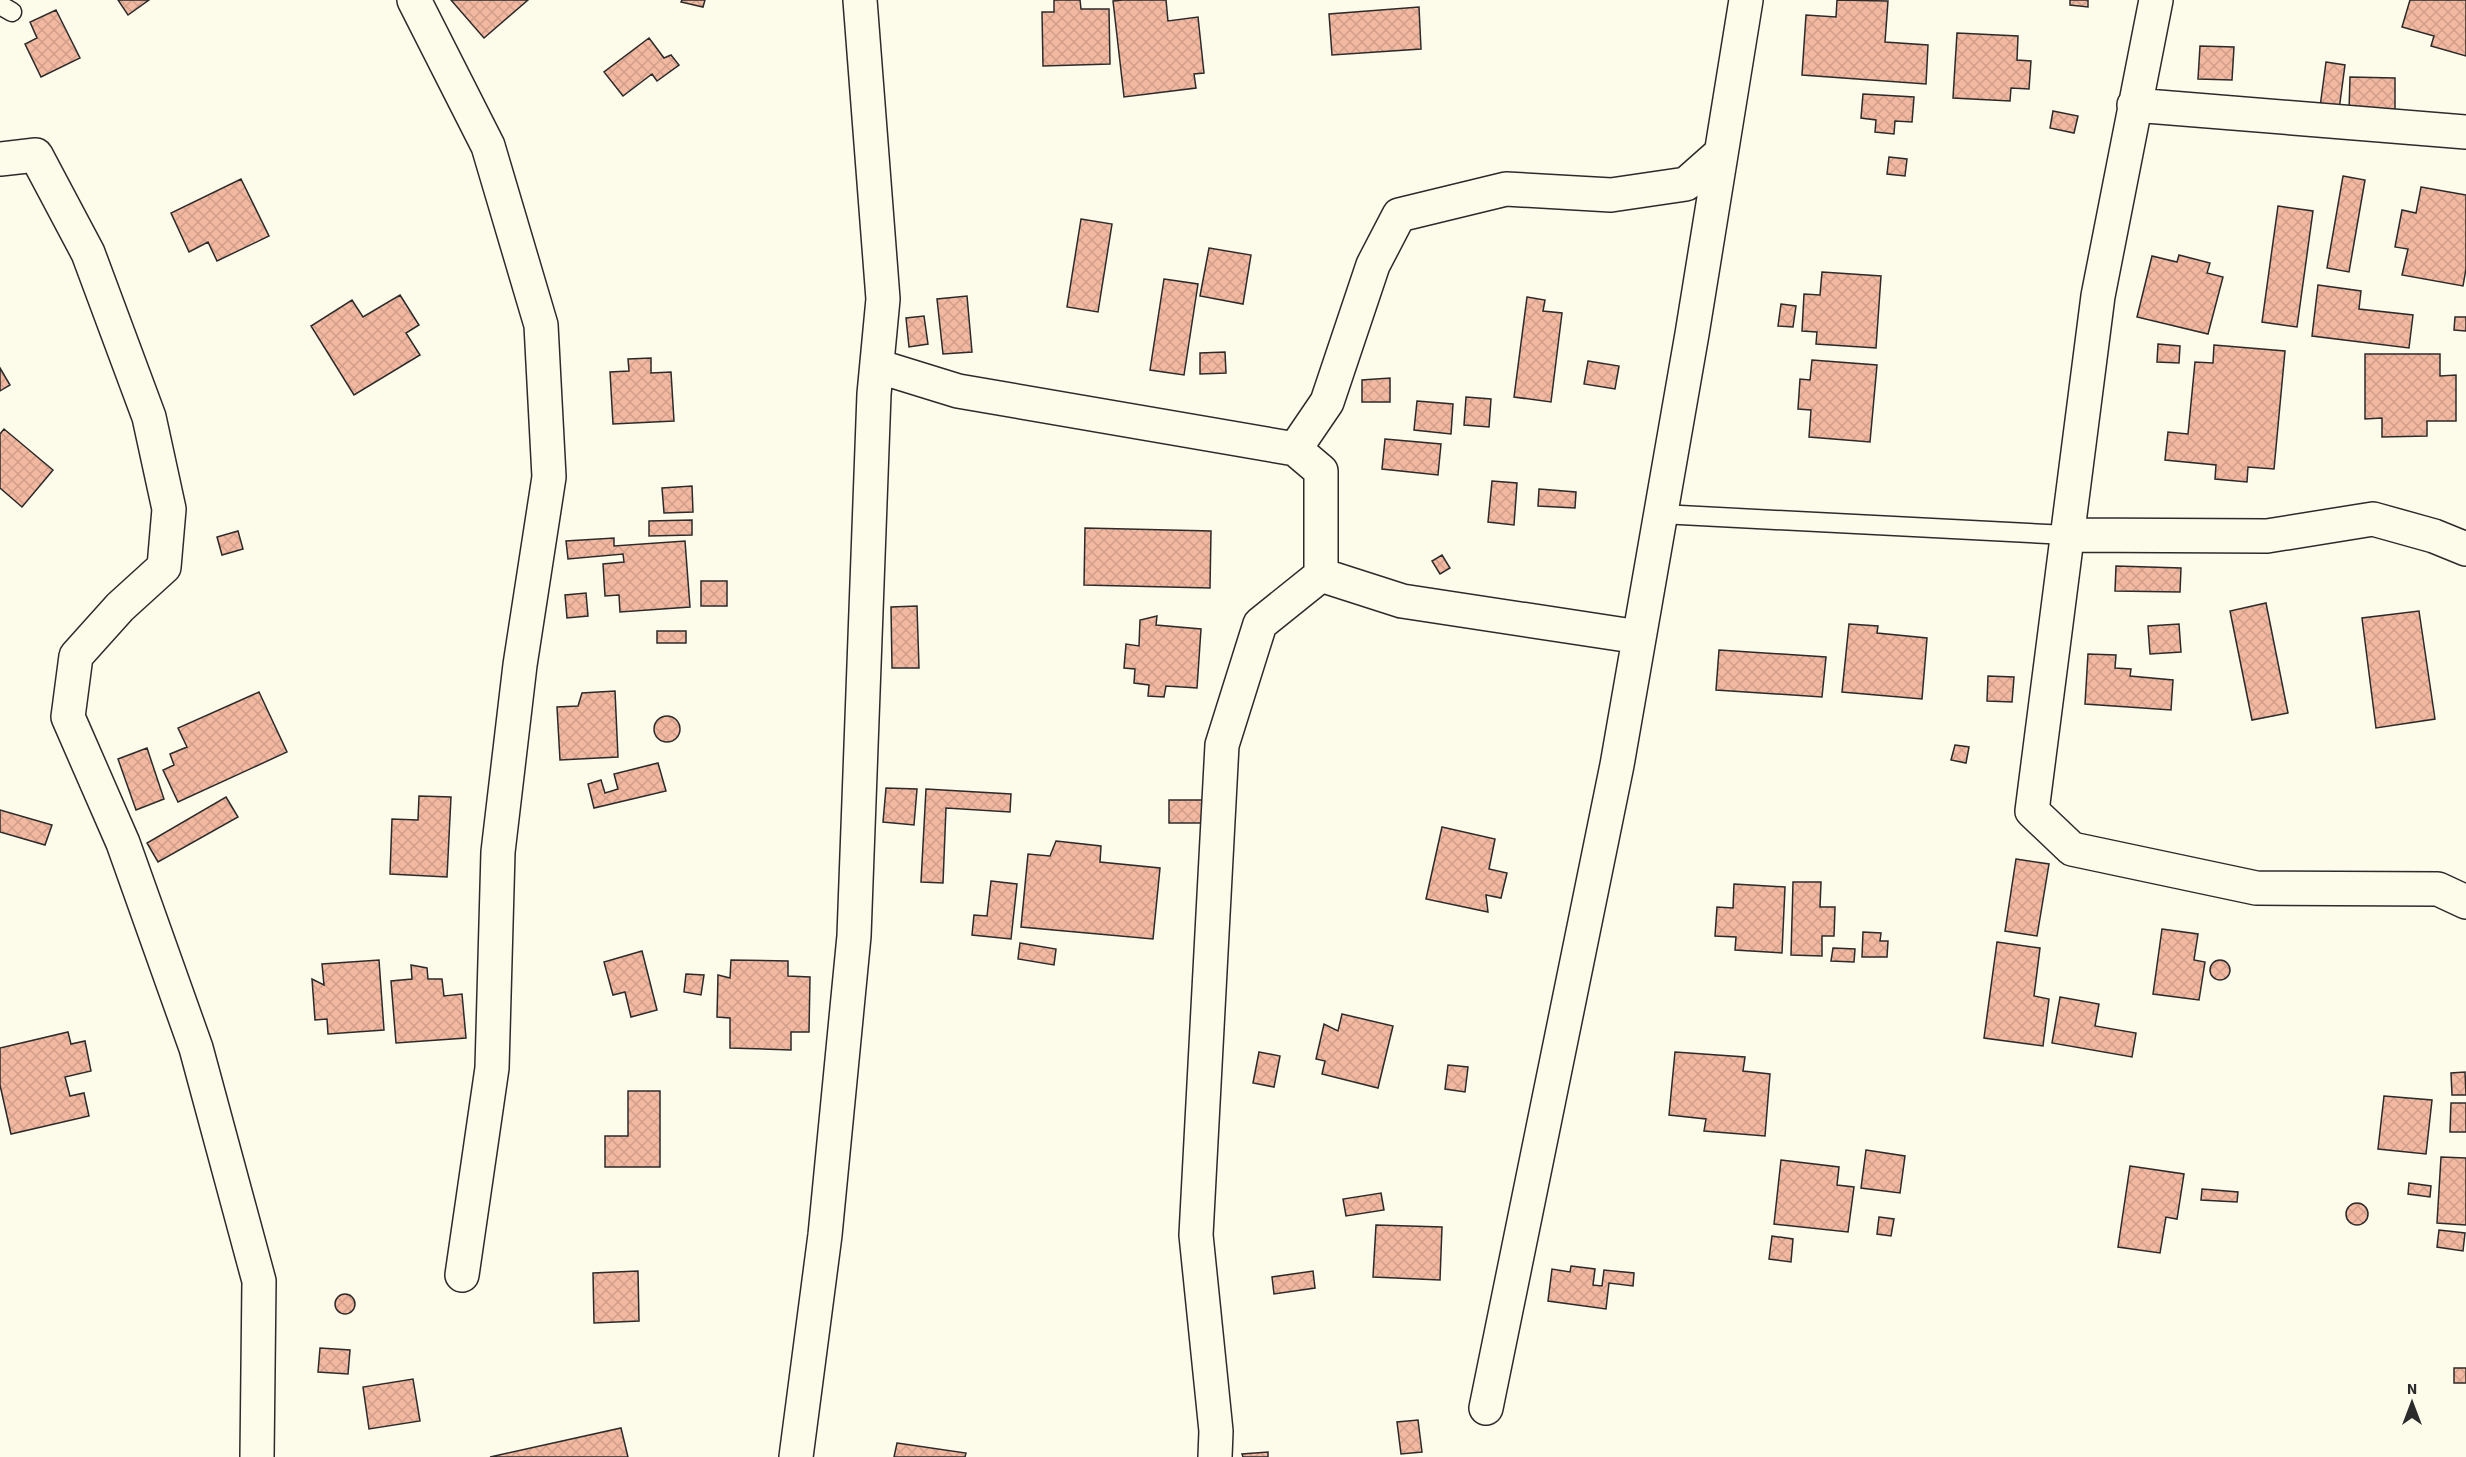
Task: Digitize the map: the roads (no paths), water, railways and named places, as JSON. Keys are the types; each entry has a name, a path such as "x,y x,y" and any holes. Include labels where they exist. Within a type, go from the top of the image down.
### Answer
{"street":[{"path":"414,0 488,146 541,325 549,477 520,665 498,852 492,1068 462,1275"},
{"path":"796,1457 825,1235 854,936 877,366 883,299 860,0"},
{"path":"1486,1408 1617,765 1746,0"},
{"path":"2156,0 2098,296 2032,811 2072,849 2256,888 2438,889 2466,902"},
{"path":"2134,105 2466,132"},
{"path":"1295,449 1327,402 1373,265 1399,215 1506,189 1611,195 1686,184 1721,153"},
{"path":"0,159 36,155 88,253 149,417 169,509 164,567 120,607 76,656 68,717 123,843 196,1048 260,1281 257,1457"},
{"path":"877,366 958,391 1295,449 1321,471 1321,576"},
{"path":"2067,534 2267,536 2373,519 2434,536 2466,549"},
{"path":"1321,576 1402,602 1639,637"},
{"path":"1215,1457 1216,1431 1196,1235 1222,745 1260,624 1321,576"}],"lane":[{"path":"1661,514 2067,534"}]}
